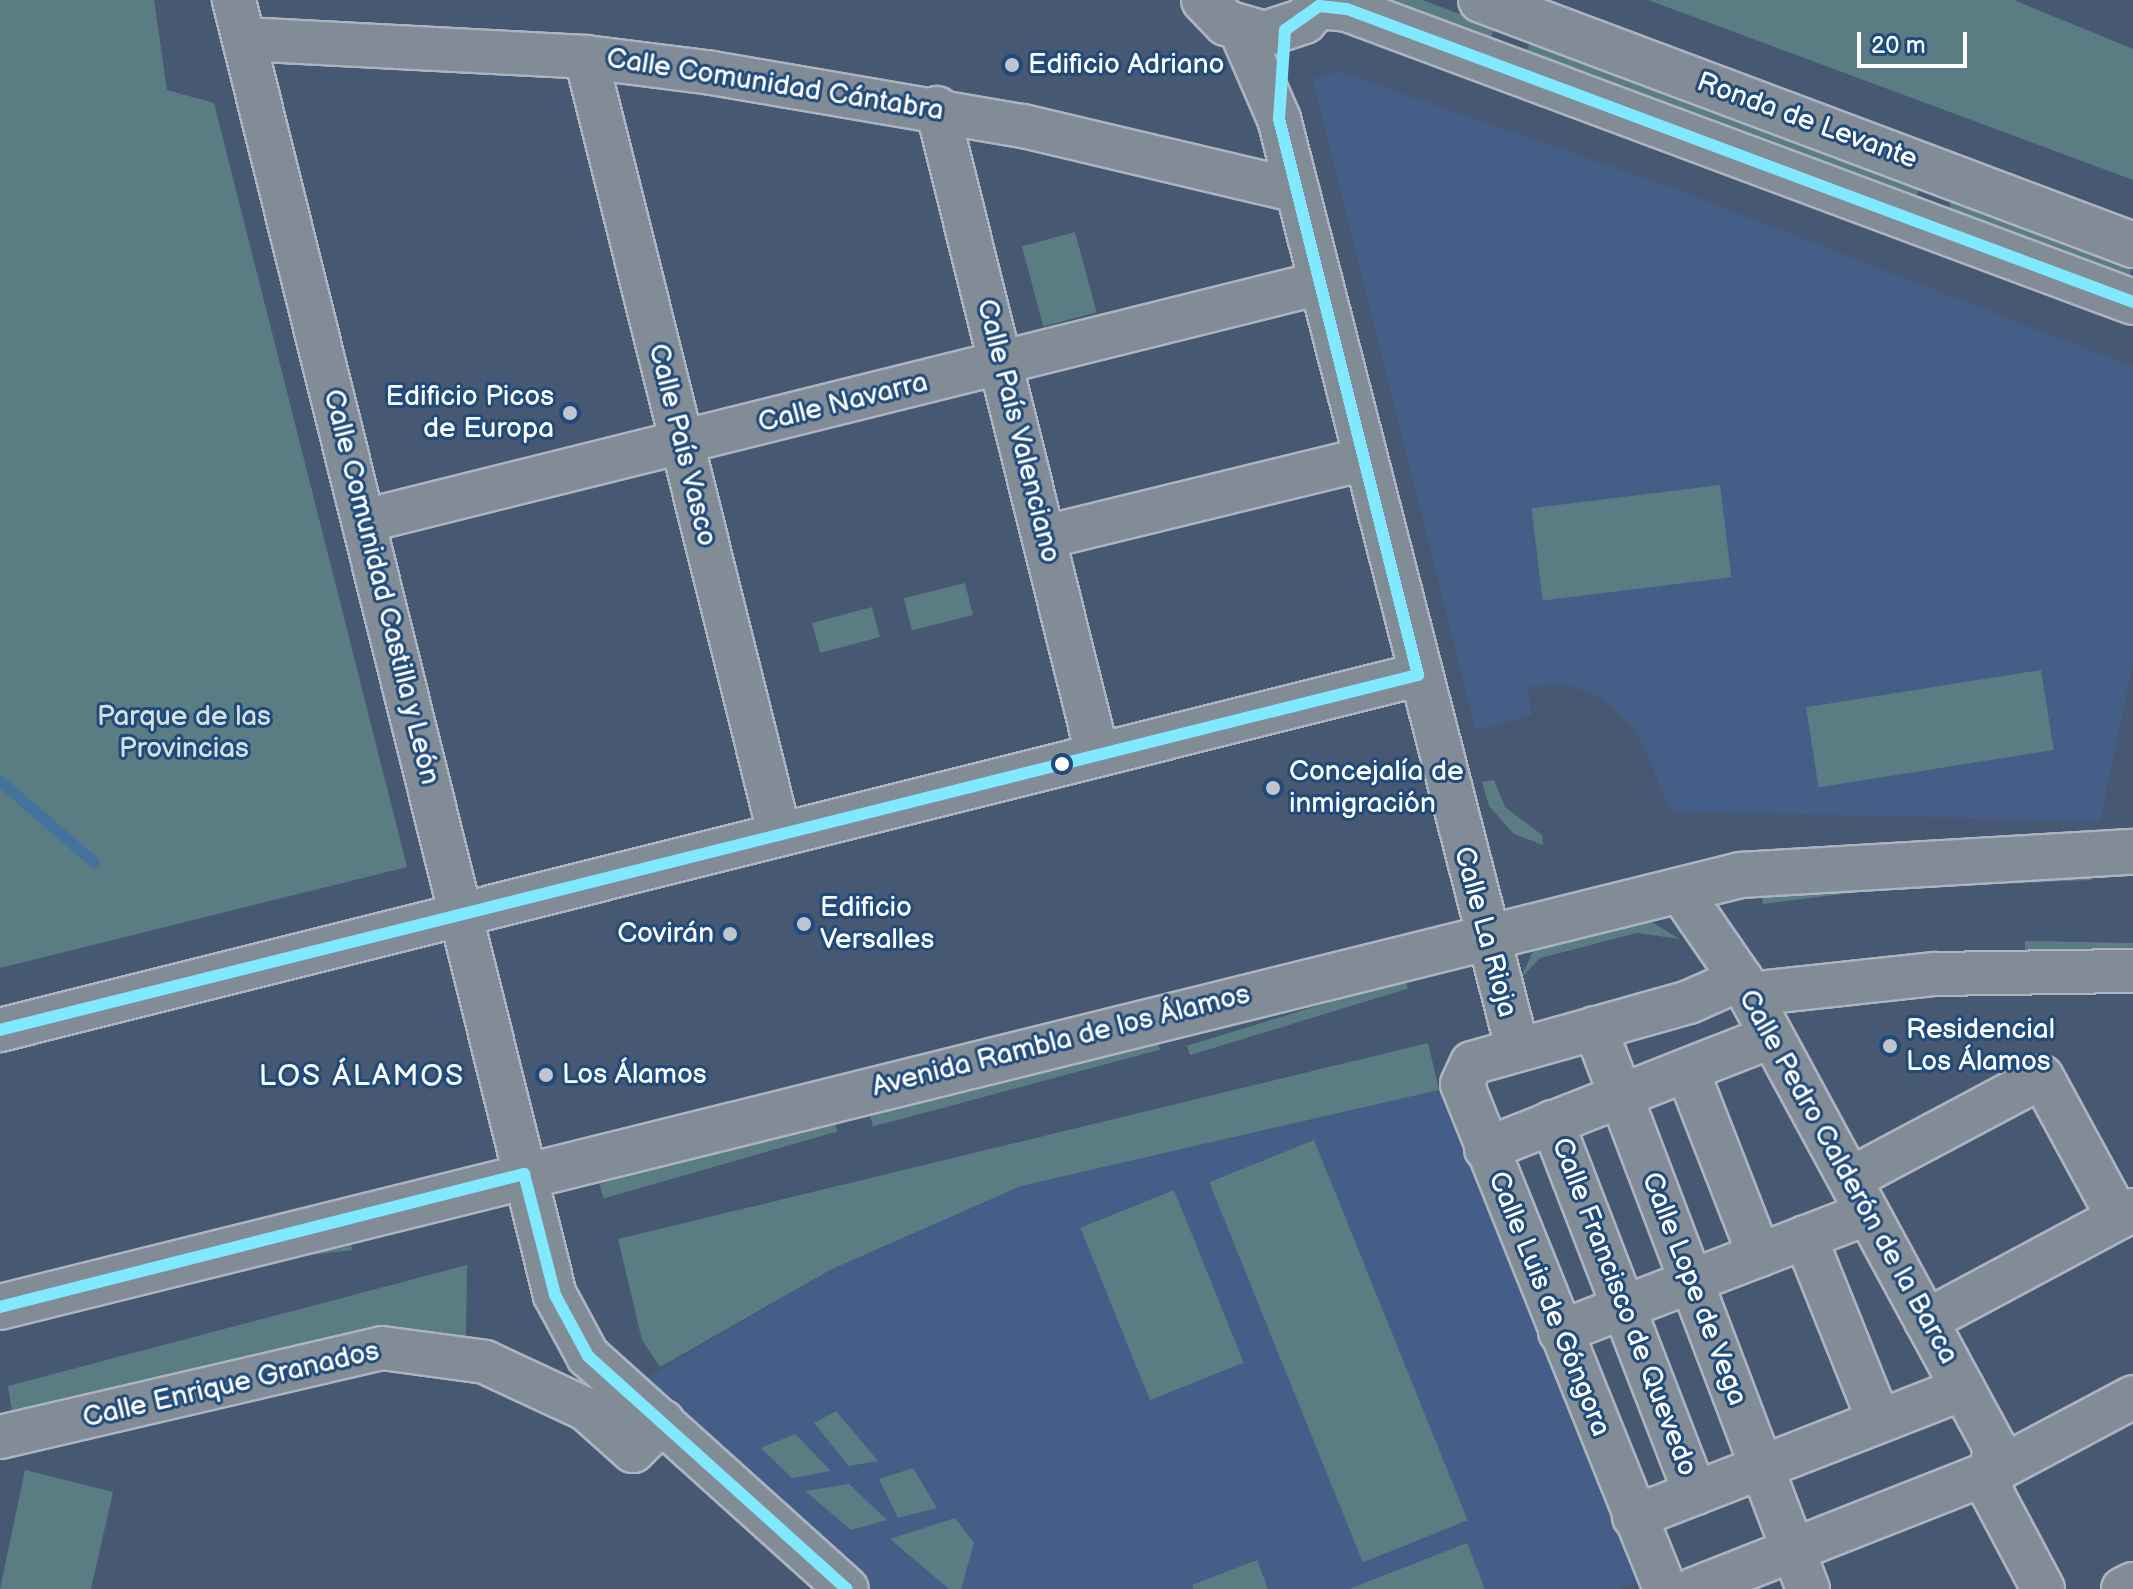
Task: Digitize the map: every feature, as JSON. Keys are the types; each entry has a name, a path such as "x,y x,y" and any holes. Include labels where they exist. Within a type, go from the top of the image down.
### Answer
{"street":[{"path":"1204,0 1240,29"},
{"name":"Ronda de Levante","path":"1481,0 2133,245"},
{"name":"Ronda de Levante","path":"1240,29 1309,12 1347,9 2133,302"},
{"name":"Calle La Rioja","path":"1279,119 1309,12"},
{"name":"Calle Comunidad Cántabra","path":"239,20 586,57 937,108 1297,191"},
{"name":"Calle Comunidad Castilla y León","path":"239,20 524,1174 568,1327 588,1356 847,1589"},
{"name":"Calle La Rioja","path":"1240,29 1279,119 1485,937 1517,1047"},
{"name":"Calle País Vasco","path":"586,57 779,832"},
{"name":"Calle País Valenciano","path":"937,108 1097,753"},
{"name":"Calle Navarra","path":"364,521 1320,283"},
{"path":"1045,537 1364,459"},
{"path":"0,1030 779,832 1418,675"},
{"name":"Avenida Rambla de los Álamos","path":"0,1307 524,1174 1741,875 1870,862 2133,852"},
{"name":"Calle Pedro Calderón de la Barca","path":"1681,892 1754,985 1771,1037 1994,1446 1991,1491 2043,1589"},
{"path":"1517,1047 1754,985 1935,974 2133,971"},
{"name":"Calle Lope de Vega","path":"1595,1028 1808,1589"},
{"path":"1486,1149 1771,1037"},
{"name":"Calle Luis de Góngora","path":"1517,1047 1472,1063 1462,1084 1665,1589"},
{"path":"1687,1070 1759,1255"},
{"path":"1560,1332 1805,1237 1859,1196 2042,1077 2126,1214 1926,1321"},
{"name":"Calle Francisco de Quevedo","path":"1552,1122 1695,1493"},
{"path":"1805,1237 1879,1421"},
{"name":"Calle Enrique Granados","path":"0,1437 382,1348 485,1362 586,1409 633,1451 663,1421"},
{"path":"1634,1517 1963,1389"},
{"path":"1694,1589 1994,1471 2133,1397"},
{"path":"2123,1589 2133,1584"}],"shaded area":[{"path":"1340,72 1673,188 2133,367 2133,664 2100,821 1671,811 1636,730 1603,698 1565,684 1527,687 1532,715 1476,730 1312,79"},
{"path":"1439,1090 1637,1581 1618,1589 870,1589 641,1381 830,1270 1021,1186"}],"green space":[{"name":"Parque de las Provincias","path":"0,0 154,0 167,90 214,103 407,867 0,968"},
{"path":"1374,0 1422,0 1495,27 1489,43"},
{"path":"1648,0 2014,0 2133,49 2133,180"},
{"path":"1531,39 1922,181 1915,199 1525,57"},
{"path":"1953,197 2132,269 2124,288 1946,216"},
{"path":"1075,232 1096,312 1043,326 1022,246"},
{"path":"1720,485 1731,577 1543,600 1531,508"},
{"path":"965,583 973,615 912,630 904,598"},
{"path":"872,607 880,637 820,653 812,623"},
{"path":"2041,670 2054,750 1819,787 1806,707"},
{"path":"1494,780 1505,807 1542,835 1543,845 1514,834 1489,806 1482,782"},
{"path":"2090,871 2091,880 1882,889 1763,904 1762,896"},
{"path":"1645,918 1680,939 1637,933 1540,958 1521,978 1535,946"},
{"path":"2025,941 2133,943 2133,961 2025,959"},
{"path":"1405,979 1408,989 1190,1055 1187,1046"},
{"path":"1157,1039 1160,1050 873,1126 870,1116"},
{"path":"1428,1043 1439,1090 1021,1186 830,1270 660,1367 642,1340 618,1239"},
{"path":"833,1117 837,1131 604,1198 599,1184"},
{"path":"1314,1140 1468,1520 1363,1562 1209,1182"},
{"path":"1174,1190 1244,1362 1150,1400 1080,1228"},
{"path":"351,1242 352,1250 0,1293 0,1285"},
{"path":"467,1265 466,1340 13,1417 8,1386"},
{"path":"836,1411 878,1461 849,1466 814,1423"},
{"path":"795,1434 831,1471 792,1478 761,1448"},
{"path":"913,1468 937,1508 898,1518 879,1479"},
{"path":"25,1470 113,1492 91,1589 0,1589"},
{"path":"849,1484 887,1520 851,1530 805,1491"},
{"path":"955,1518 974,1543 961,1589 949,1589 890,1539"},
{"path":"1467,1543 1485,1589 1349,1589"},
{"path":"1257,1560 1268,1589 1193,1589 1192,1585"}],"waterway":[{"path":"0,781 94,862"}],"transit line":[{"path":"0,1030 1418,675 1279,119 1285,30 1319,6 1347,9 2133,302"},
{"path":"0,1307 524,1174 555,1295 588,1356 847,1589"}],"place":[{"name":"Edificio Adriano","path":"1012,65"},
{"name":"Edificio Picos de Europa","path":"570,413"},
{"name":"Concejalía de inmigración","path":"1273,788"},
{"name":"Edificio Versalles","path":"804,924"},
{"name":"Covirán","path":"730,934"},
{"name":"Residencial Los Álamos","path":"1890,1046"},
{"name":"Los Álamos","path":"546,1075"}],"district":[{"name":"LOS ÁLAMOS","path":"362,1076"}]}
